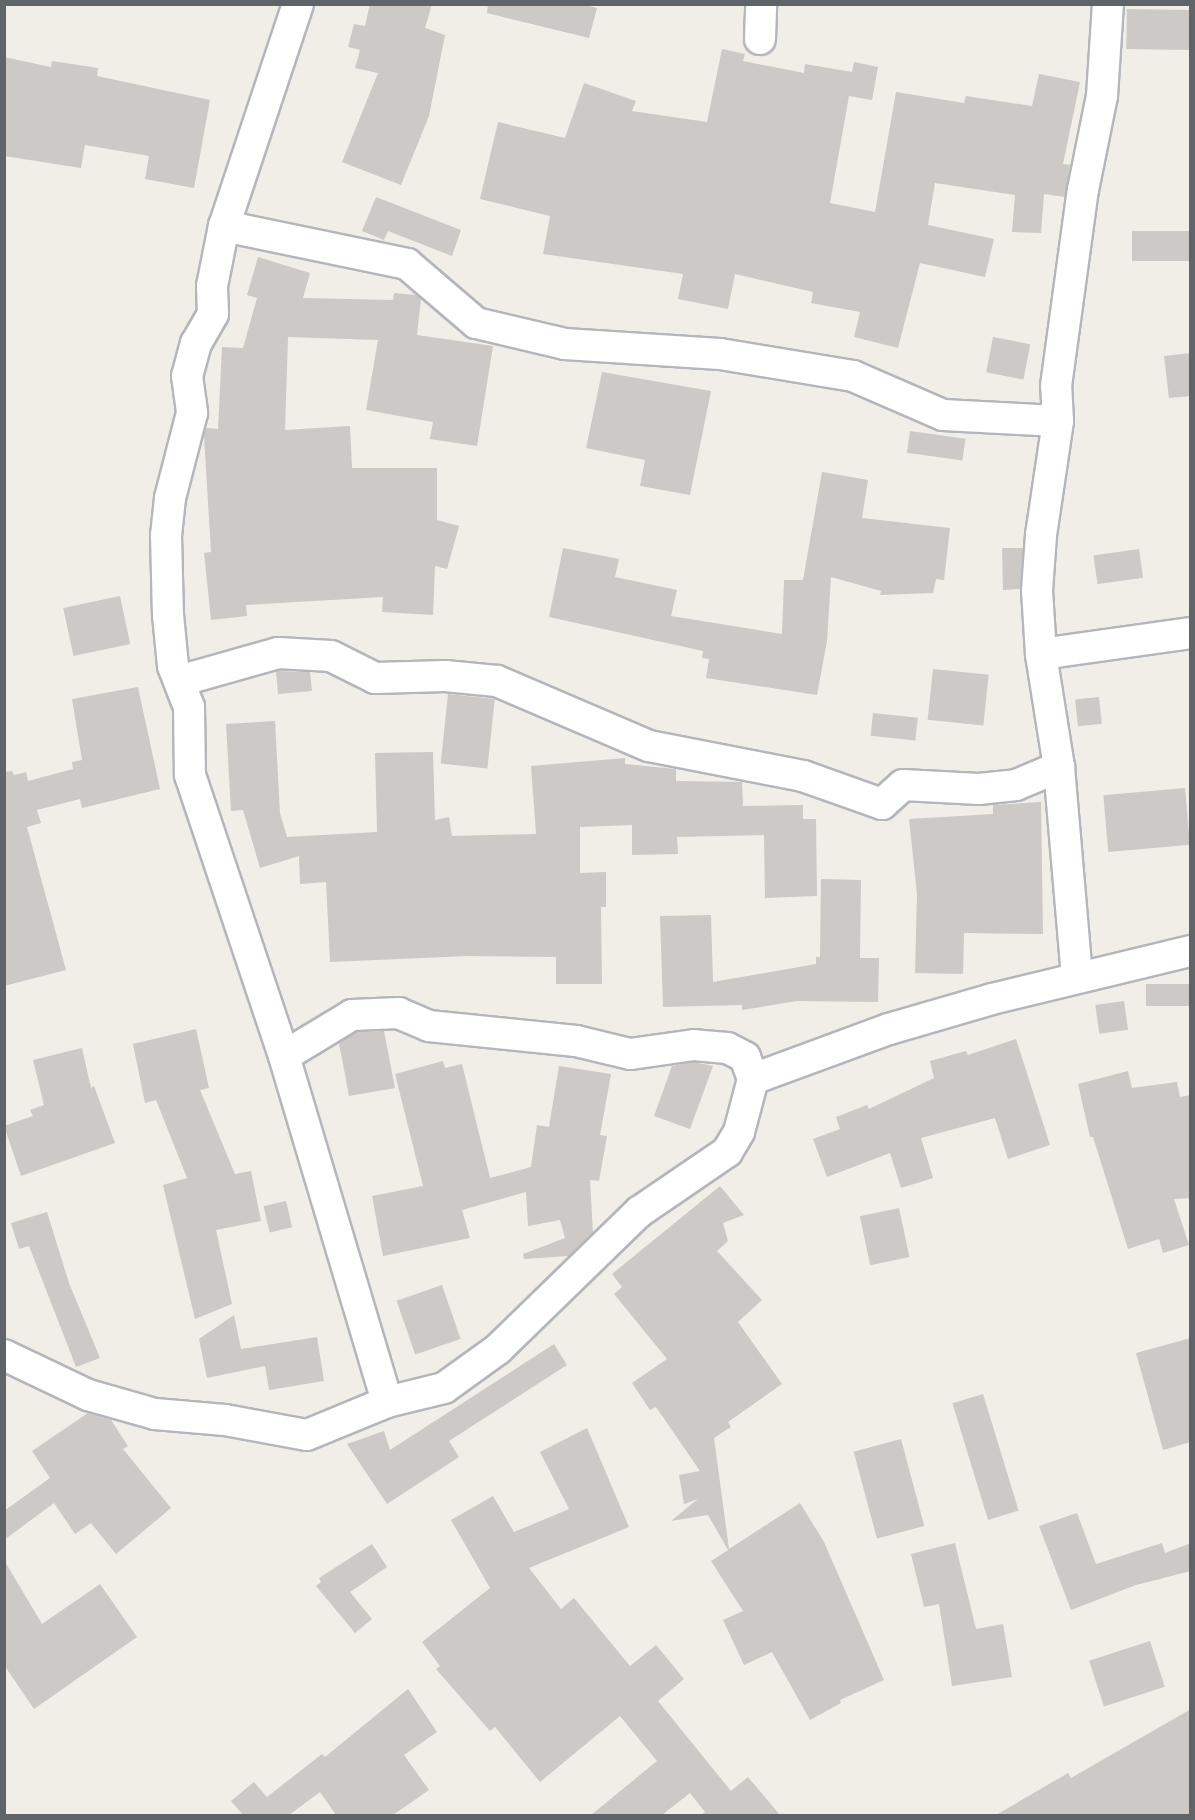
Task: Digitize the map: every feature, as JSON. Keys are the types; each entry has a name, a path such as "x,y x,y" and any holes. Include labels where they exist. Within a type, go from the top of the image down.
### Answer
{"street":[{"path":"298,4 224,226 212,286 213,314 196,343 187,376 192,413 170,498 168,615 173,666 189,707 190,775 284,1056 387,1402"},
{"path":"760,39 761,4"},
{"path":"1077,977 1059,767 1041,654 1037,591 1041,535 1058,421 1056,386 1083,190 1102,96 1108,4"},
{"path":"224,226 407,264 476,323 565,344 720,354 853,376 943,415 1058,421"},
{"path":"1041,654 1191,633"},
{"path":"179,681 278,653 331,656 375,678 445,676 497,681 649,746 803,776 882,804 903,785 979,789 1016,785 1059,767"},
{"path":"753,1079 889,1029 1077,977 1191,951"},
{"path":"4,1355 88,1395 155,1414 225,1420 307,1435 387,1402 444,1388 498,1349 639,1212 727,1152 740,1132 753,1079 745,1057 727,1048 694,1045 630,1054 576,1041 429,1026 399,1013 352,1015 284,1056"}],"building":[{"path":"370,4 432,4 425,28 445,35 429,116 401,185 342,162 378,73 355,68 360,50 348,47 354,24 365,26"},
{"path":"488,4 581,4 597,8 589,38 487,13"},
{"path":"1127,9 1190,10 1190,50 1126,49"},
{"path":"722,49 745,54 743,61 804,73 805,64 852,72 854,62 878,67 872,100 849,96 830,203 875,212 896,92 964,103 966,96 1032,106 1039,74 1080,82 1063,164 1070,165 1065,197 1044,194 1041,233 1012,232 1015,195 935,183 928,225 994,239 985,277 920,263 898,348 854,337 860,312 811,303 813,292 735,274 728,309 678,299 683,274 543,254 550,216 480,199 498,122 565,138 584,83 636,101 632,111 707,122"},
{"path":"4,57 51,67 52,61 98,68 97,76 210,100 194,188 145,179 149,156 85,145 81,168 4,156"},
{"path":"376,197 461,230 452,256 388,231 384,240 362,231"},
{"path":"1132,231 1190,231 1190,261 1132,261"},
{"path":"258,257 310,273 303,298 393,300 394,293 416,295 421,299 417,335 493,346 477,446 430,439 433,422 366,410 378,340 288,337 285,430 350,426 352,468 437,468 437,520 459,526 447,569 435,566 433,615 382,612 383,597 246,605 247,616 211,620 204,553 211,552 204,436 206,428 218,429 222,347 243,348 257,298 247,295"},
{"path":"993,337 1030,344 1023,380 986,372"},
{"path":"1191,353 1191,396 1169,398 1164,356"},
{"path":"602,372 711,391 690,495 640,486 645,460 586,448"},
{"path":"910,431 965,439 962,461 907,453"},
{"path":"822,472 868,480 862,518 950,528 944,580 936,579 933,593 880,595 881,591 831,577 827,641 817,695 706,678 709,659 702,658 703,651 549,617 563,548 619,559 615,577 677,590 671,616 782,634 784,580 803,580"},
{"path":"1002,548 1023,548 1020,589 1003,590"},
{"path":"1139,549 1143,578 1097,584 1093,555"},
{"path":"120,596 130,644 73,656 63,608"},
{"path":"933,669 989,675 983,726 928,720"},
{"path":"276,671 310,672 312,691 278,694"},
{"path":"138,687 160,789 82,808 80,799 37,810 41,823 27,827 66,970 4,986 4,772 12,771 14,775 26,772 28,781 73,769 72,762 82,760 72,699"},
{"path":"448,694 495,699 487,769 441,764"},
{"path":"1099,697 1102,724 1078,726 1075,700"},
{"path":"873,713 918,718 915,741 871,736"},
{"path":"275,721 280,813 287,837 377,832 375,753 433,752 435,820 449,817 452,836 536,834 531,766 625,758 625,764 676,769 676,781 742,782 743,806 803,805 803,819 816,819 817,896 765,898 764,835 677,837 678,854 632,855 632,825 580,827 580,873 606,872 606,907 601,907 602,984 556,984 556,957 468,956 330,962 326,882 300,884 299,856 260,868 243,810 231,811 226,724"},
{"path":"1185,788 1190,845 1108,852 1103,795"},
{"path":"1041,802 1043,934 964,933 963,974 915,973 917,894 909,819 993,814 993,805"},
{"path":"821,879 861,880 860,958 879,958 878,1002 797,1001 742,1010 742,1005 663,1007 660,916 711,915 713,982 816,964 816,957 820,957"},
{"path":"1146,984 1190,984 1190,1006 1146,1006"},
{"path":"1124,1001 1128,1030 1099,1034 1095,1005"},
{"path":"196,1029 209,1088 200,1090 235,1174 251,1171 261,1221 216,1230 232,1304 195,1319 163,1185 187,1178 156,1100 145,1103 133,1044"},
{"path":"384,1031 395,1088 349,1096 339,1043 357,1032"},
{"path":"1016,1039 1050,1145 1008,1159 995,1118 921,1138 933,1178 901,1188 890,1153 827,1177 813,1139 840,1129 836,1117 867,1105 869,1109 934,1078 930,1061 966,1051 968,1055"},
{"path":"82,1048 91,1088 94,1086 115,1143 21,1176 4,1126 33,1116 30,1110 44,1105 33,1060"},
{"path":"443,1061 445,1068 462,1064 490,1178 531,1167 537,1125 549,1127 559,1066 611,1074 600,1135 607,1136 599,1181 590,1180 593,1233 569,1256 524,1259 523,1254 565,1238 560,1220 528,1226 526,1192 462,1210 470,1238 383,1256 372,1196 423,1186 395,1074"},
{"path":"694,1062 713,1066 690,1129 654,1116 672,1066"},
{"path":"1128,1071 1132,1088 1177,1082 1180,1097 1191,1095 1191,1198 1174,1199 1189,1245 1163,1253 1159,1239 1128,1249 1093,1137 1090,1137 1078,1084"},
{"path":"720,1186 744,1215 723,1223 728,1241 717,1251 762,1300 738,1322 782,1384 728,1422 731,1427 714,1438 729,1549 800,1503 824,1542 884,1680 840,1700 841,1703 810,1720 772,1652 744,1665 723,1620 743,1611 711,1561 728,1550 708,1515 671,1521 698,1499 684,1504 679,1475 700,1471 656,1407 650,1410 632,1383 667,1359 614,1294 622,1287 612,1274"},
{"path":"286,1201 292,1227 270,1232 264,1206"},
{"path":"899,1208 909,1257 870,1265 860,1216"},
{"path":"47,1212 69,1283 100,1358 76,1367 29,1246 19,1249 11,1223"},
{"path":"442,1285 461,1339 415,1355 397,1301"},
{"path":"234,1315 241,1349 317,1337 324,1381 269,1390 265,1366 207,1378 199,1339"},
{"path":"1191,1338 1191,1442 1163,1450 1136,1353"},
{"path":"554,1344 567,1365 449,1441 459,1457 387,1504 347,1444 384,1431 390,1450"},
{"path":"983,1394 1019,1511 988,1520 952,1403"},
{"path":"88,1413 111,1420 128,1446 123,1449 171,1508 116,1554 91,1523 75,1534 54,1503 4,1540 4,1511 50,1478 32,1451"},
{"path":"587,1428 629,1527 529,1568 561,1609 574,1598 630,1666 656,1645 684,1679 658,1701 731,1791 748,1777 780,1815 701,1815 705,1812 690,1793 662,1815 591,1815 657,1761 620,1716 540,1782 495,1727 490,1731 436,1669 440,1666 422,1642 490,1588 451,1520 493,1496 514,1532 569,1509 540,1452"},
{"path":"901,1439 924,1526 877,1539 854,1452"},
{"path":"1077,1513 1096,1564 1162,1543 1165,1553 1191,1543 1191,1571 1136,1585 1071,1610 1039,1526"},
{"path":"955,1543 976,1629 1003,1624 1012,1677 952,1686 939,1604 924,1607 911,1554"},
{"path":"372,1544 387,1567 350,1592 372,1619 355,1633 316,1586 321,1582 319,1578"},
{"path":"4,1560 42,1624 100,1584 137,1637 34,1709 4,1665"},
{"path":"1150,1641 1165,1687 1104,1706 1089,1661"},
{"path":"408,1689 437,1732 404,1755 429,1790 393,1815 336,1815 320,1792 289,1815 243,1815 231,1801 254,1782 267,1797 322,1754 325,1757"},
{"path":"1191,1709 1191,1815 996,1815 1068,1773 1071,1778"}]}
